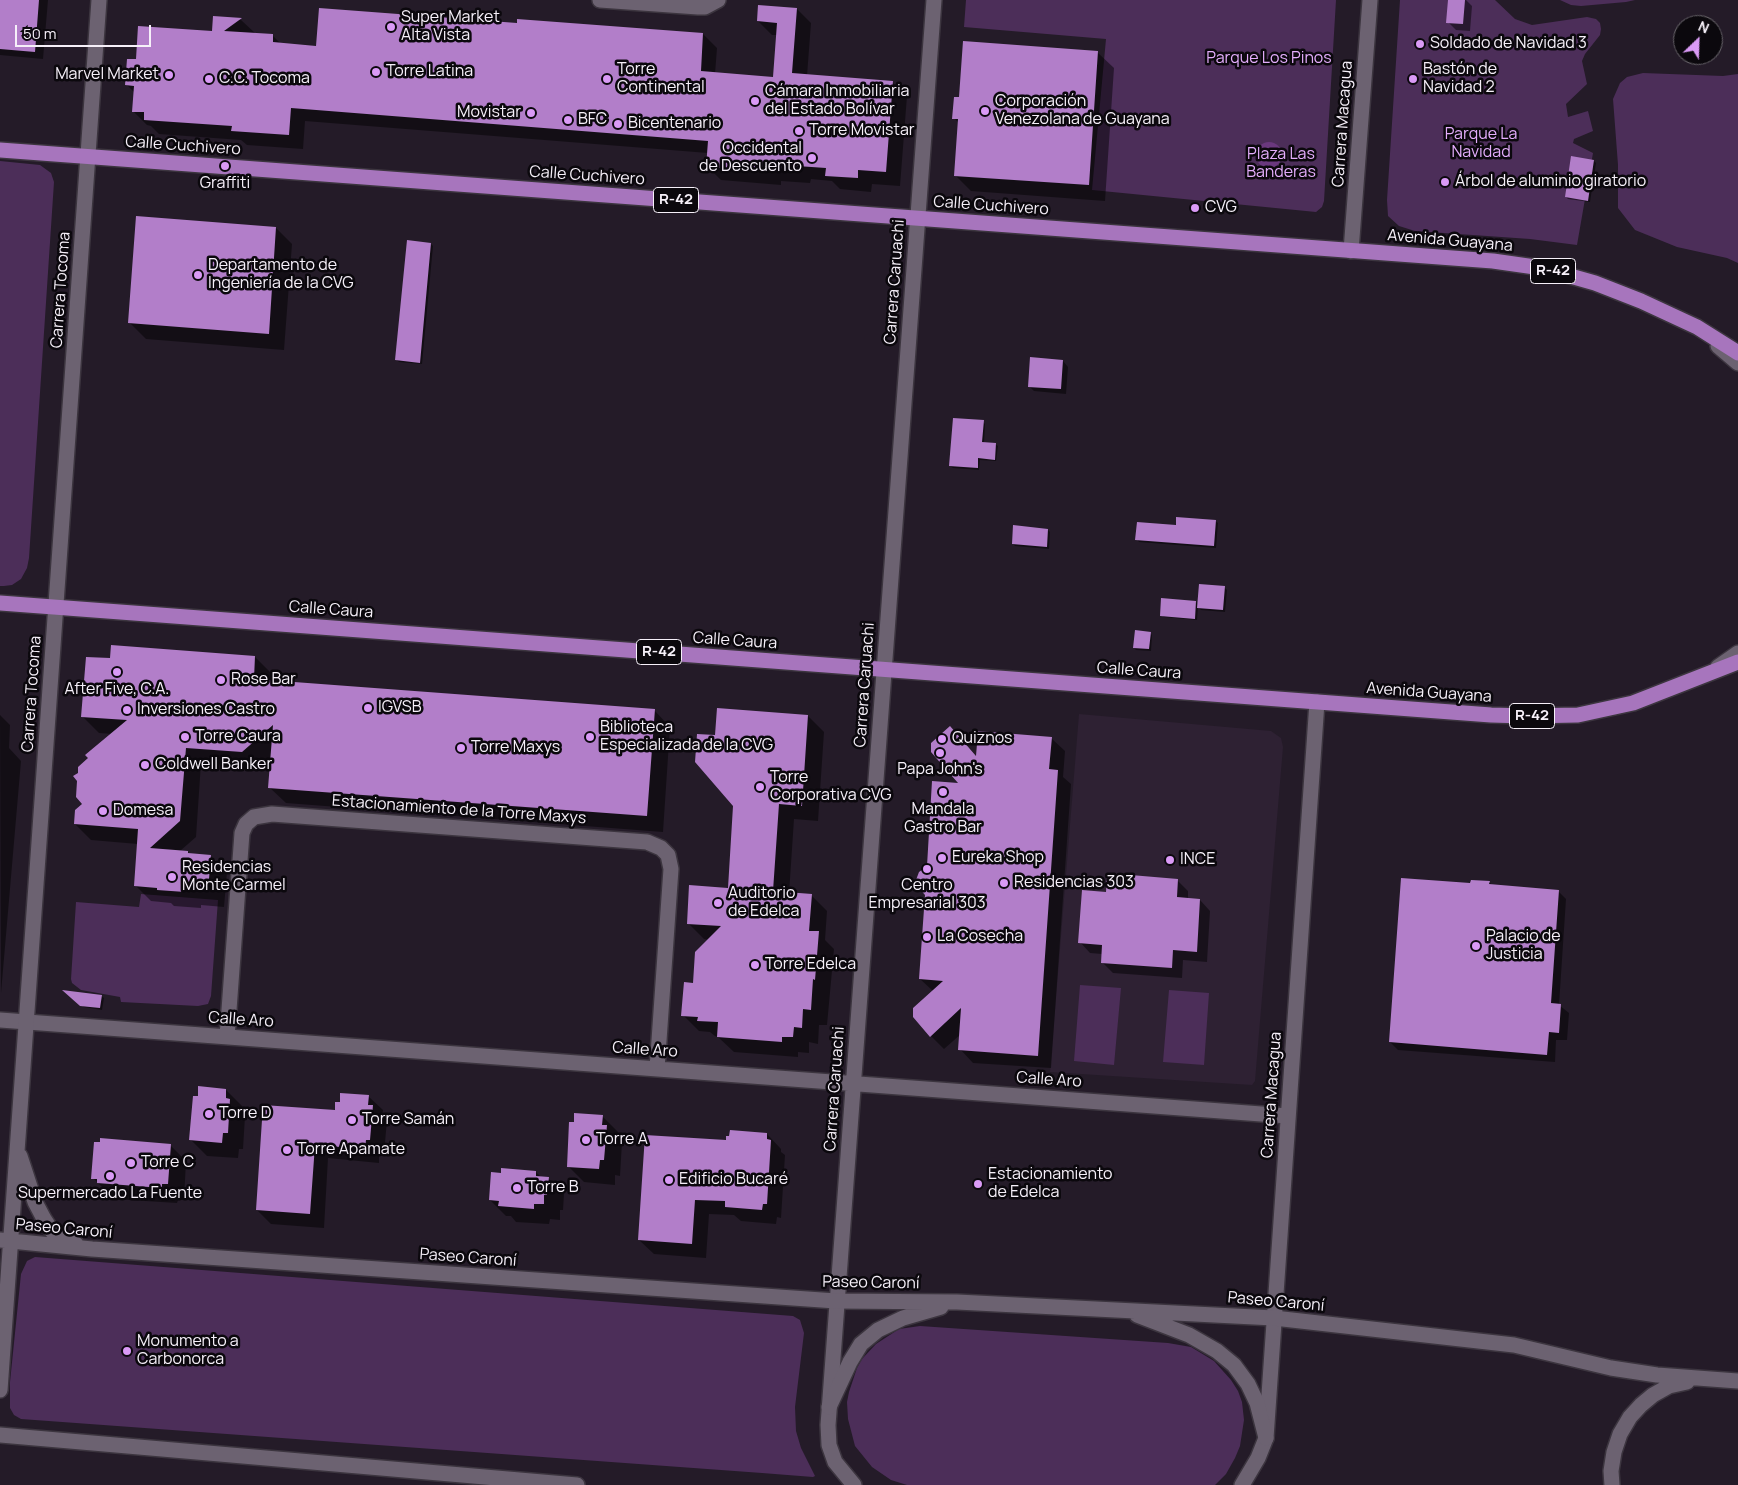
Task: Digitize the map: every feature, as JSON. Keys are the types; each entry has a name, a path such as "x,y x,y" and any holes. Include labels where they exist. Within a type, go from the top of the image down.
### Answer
{"main road":[{"name":"Calle Cuchivero","path":"0,150 1351,251"},
{"name":"Avenida Guayana","path":"1351,251 1493,261 1542,268 1642,301 1697,328 1738,353"},
{"name":"Calle Caura","path":"0,603 1317,702"},
{"name":"Avenida Guayana","path":"1317,702 1491,715 1578,715 1633,703 1738,662"}],"street":[{"name":"Carrera Tocoma","path":"0,1390 5,1241 17,1147 99,0"},
{"path":"600,0 698,7 706,7 718,0"},
{"name":"Carrera Caruachi","path":"854,1485 835,1462 829,1445 828,1425 934,0"},
{"name":"Carrera Macagua","path":"1351,251 1370,0"},
{"path":"1697,328 1738,363"},
{"path":"1710,672 1738,653"},
{"name":"Carrera Macagua","path":"1242,1485 1258,1458 1266,1438 1317,702"},
{"name":"Estacionamiento de la Torre Maxys","path":"227,1037 241,838 243,829 249,820 259,815 272,814 647,842 661,848 668,855 671,869 657,1068"},
{"name":"Calle Aro","path":"0,1020 1288,1116"},
{"path":"17,1147 35,1202 52,1231 67,1240 92,1250"},
{"name":"Paseo Caroní","path":"5,1241 92,1250 836,1301 957,1302 1274,1318 1514,1345 1612,1368 1657,1375 1738,1381"},
{"path":"829,1407 850,1362 861,1344 878,1330 903,1318 957,1302"},
{"path":"1125,1310 1189,1335 1217,1350 1234,1365 1248,1384 1257,1403 1266,1438"},
{"path":"1612,1485 1611,1471 1614,1452 1620,1434 1630,1417 1653,1395 1668,1386 1708,1378"},
{"path":"0,1435 503,1482 577,1485"}],"shaded area":[{"path":"1269,142 1278,146 1282,155 1278,164 1269,168 1260,164 1256,155 1260,146"},
{"name":"INCE","path":"1079,714 1271,731 1281,738 1283,747 1255,1081 1252,1085 1050,1072"}],"green space":[{"path":"966,0 1336,0 1324,201 1322,207 1316,212 1092,190 1106,39 964,27"},
{"name":"Parque La Navidad","path":"1400,0 1495,0 1515,19 1532,25 1587,17 1596,19 1600,23 1600,35 1585,54 1582,61 1587,84 1566,104 1568,117 1588,111 1593,131 1574,139 1573,143 1593,153 1577,245 1530,239 1415,231 1399,226 1388,216 1387,200"},
{"path":"1560,0 1635,0 1581,6 1571,5"},
{"path":"1643,73 1723,76 1738,74 1738,263 1727,258 1677,247 1635,230 1618,208 1618,165 1613,99 1620,83 1627,77"},
{"path":"0,161 40,165 51,173 54,182 29,558 27,568 21,579 12,585 4,586 0,586"},
{"path":"141,894 218,900 211,996 208,1004 198,1006 121,1002 120,997 81,990 72,983 76,902 139,907"},
{"path":"1080,985 1121,988 1114,1065 1074,1061"},
{"path":"1169,990 1209,993 1204,1065 1163,1062"},
{"path":"35,1257 793,1316 800,1320 804,1333 795,1407 796,1431 801,1448 815,1476 21,1419 14,1415 10,1408 10,1382 21,1274 27,1261"},
{"path":"920,1326 1168,1343 1191,1347 1214,1361 1238,1391 1242,1402 1244,1420 1240,1446 1226,1474 1215,1485 907,1485 891,1480 872,1467 855,1446 848,1419 847,1402 857,1368 862,1359 876,1344 899,1329"}],"building":[{"path":"0,0 39,0 35,52 0,49"},
{"path":"1448,0 1465,0 1463,24 1446,23"},
{"path":"758,5 797,8 792,73 893,81 886,172 858,170 858,178 825,176 826,168 797,166 796,170 768,167 768,171 706,167 708,141 291,108 289,135 231,131 232,126 144,120 144,112 132,112 134,86 125,85 127,59 136,59 138,26 212,31 213,16 242,18 224,31 273,34 273,42 316,46 319,8 517,23 517,19 703,33 701,71 773,77 777,23 757,21"},
{"path":"963,41 1098,51 1089,185 954,176 958,119 952,119 954,97 959,97"},
{"path":"1571,156 1594,160 1588,201 1565,197"},
{"path":"136,216 276,227 269,334 128,323"},
{"path":"407,240 431,243 420,363 395,360"},
{"path":"1030,357 1063,360 1061,389 1028,387"},
{"path":"953,418 984,420 982,442 996,443 995,460 978,458 978,468 949,466"},
{"path":"1176,517 1216,520 1214,546 1135,540 1137,522 1176,525"},
{"path":"1013,525 1048,529 1047,547 1012,544"},
{"path":"1199,584 1225,586 1223,610 1197,608"},
{"path":"1161,598 1196,601 1195,619 1160,616"},
{"path":"1135,630 1151,632 1149,649 1133,648"},
{"path":"111,645 255,656 254,679 655,709 647,816 268,788 273,725 242,752 186,748 180,821 150,848 211,855 208,891 185,890 185,892 134,886 138,829 74,824 75,810 82,804 76,797 77,781 73,776 78,773 78,767 88,758 85,755 127,720 81,717 86,657 110,658"},
{"path":"717,708 808,715 802,806 779,804 773,891 812,894 809,931 819,931 811,1010 803,1009 802,1028 794,1027 793,1037 782,1037 782,1042 717,1037 718,1022 697,1021 698,1017 681,1016 684,982 693,983 695,952 721,926 687,924 689,885 728,888 733,806 695,762 697,734 715,735"},
{"name":"Residencias 303","path":"950,726 976,756 978,731 1052,737 1049,769 1058,770 1038,1056 958,1050 961,1008 930,1037 913,1017 913,1008 943,981 919,979 925,895 918,887 916,880 919,872 927,866 932,781 958,783 931,752 931,743"},
{"path":"1107,873 1178,879 1177,897 1200,899 1197,952 1173,950 1172,968 1101,963 1102,945 1078,943 1082,890 1106,892"},
{"name":"Palacio de Justicia","path":"1401,878 1470,883 1471,880 1490,881 1489,884 1559,890 1551,1003 1561,1004 1559,1033 1549,1032 1547,1055 1389,1042"},
{"path":"62,990 102,995 100,1008 80,1006"},
{"name":"Torre D","path":"198,1086 226,1089 226,1098 230,1099 228,1133 223,1133 222,1143 189,1140 193,1096 198,1096"},
{"path":"340,1093 369,1095 368,1105 373,1105 370,1140 366,1140 365,1149 315,1145 310,1214 256,1210 263,1105 335,1110 335,1102 340,1102"},
{"name":"Torre A","path":"574,1113 603,1115 602,1125 607,1125 604,1160 600,1160 599,1169 567,1167 569,1122 574,1122"},
{"path":"730,1130 767,1133 767,1139 771,1140 767,1204 763,1204 762,1210 725,1207 725,1201 695,1200 692,1244 638,1240 645,1135 726,1140"},
{"name":"Torre C","path":"100,1138 171,1144 168,1184 162,1184 162,1188 97,1183 97,1179 91,1179 94,1142 100,1142"},
{"name":"Torre B","path":"501,1168 536,1171 536,1176 549,1177 547,1195 544,1195 544,1204 534,1204 534,1209 498,1206 499,1201 489,1200 491,1172 501,1173"}],"place":[{"name":"Super Market Alta Vista","path":"391,27"},
{"name":"Soldado de Navidad 3","path":"1420,44"},
{"name":"Torre Latina","path":"376,72"},
{"name":"Marvel Market","path":"169,75"},
{"name":"C.C. Tocoma","path":"209,79"},
{"name":"Torre Continental","path":"607,79"},
{"name":"Bastón de Navidad 2","path":"1413,79"},
{"name":"Cámara Inmobiliaria del Estado Bolívar","path":"755,101"},
{"name":"Corporación Venezolana de Guayana","path":"985,111"},
{"name":"Movistar","path":"531,113"},
{"name":"BFC","path":"568,120"},
{"name":"Bicentenario","path":"618,124"},
{"name":"Torre Movistar","path":"799,131"},
{"name":"Occidental de Descuento","path":"812,158"},
{"name":"Graffiti","path":"225,166"},
{"name":"Árbol de aluminio giratorio","path":"1445,182"},
{"name":"CVG","path":"1195,208"},
{"name":"Departamento de Ingeniería de la CVG","path":"198,275"},
{"name":"After Five, C.A.","path":"117,672"},
{"name":"Rose Bar","path":"221,680"},
{"name":"IGVSB","path":"368,708"},
{"name":"Inversiones Castro","path":"127,710"},
{"name":"Torre Caura","path":"185,737"},
{"name":"Biblioteca Especializada de la CVG","path":"590,737"},
{"name":"Quiznos","path":"942,739"},
{"name":"Torre Maxys","path":"461,748"},
{"name":"Papa John's","path":"940,753"},
{"name":"Coldwell Banker","path":"145,765"},
{"name":"Torre Corporativa CVG","path":"760,787"},
{"name":"Mandala Gastro Bar","path":"943,792"},
{"name":"Domesa","path":"103,811"},
{"name":"Eureka Shop","path":"942,858"},
{"name":"INCE","path":"1170,860"},
{"name":"Centro Empresarial 303","path":"927,869"},
{"name":"Residencias Monte Carmel","path":"172,877"},
{"name":"Residencias 303","path":"1004,883"},
{"name":"Auditorio de Edelca","path":"718,903"},
{"name":"La Cosecha","path":"927,937"},
{"name":"Palacio de Justicia","path":"1476,946"},
{"name":"Torre Edelca","path":"755,965"},
{"name":"Torre D","path":"209,1114"},
{"name":"Torre Samán","path":"352,1120"},
{"name":"Torre A","path":"586,1140"},
{"name":"Torre Apamate","path":"287,1150"},
{"name":"Torre C","path":"131,1163"},
{"name":"Supermercado La Fuente","path":"110,1176"},
{"name":"Edificio Bucaré","path":"669,1180"},
{"name":"Estacionamiento de Edelca","path":"978,1184"},
{"name":"Torre B","path":"517,1188"},
{"name":"Monumento a Carbonorca","path":"127,1351"}],"park label":[{"name":"Parque Los Pinos","path":"1269,59"},
{"name":"Plaza Las Banderas","path":"1281,164"}]}
